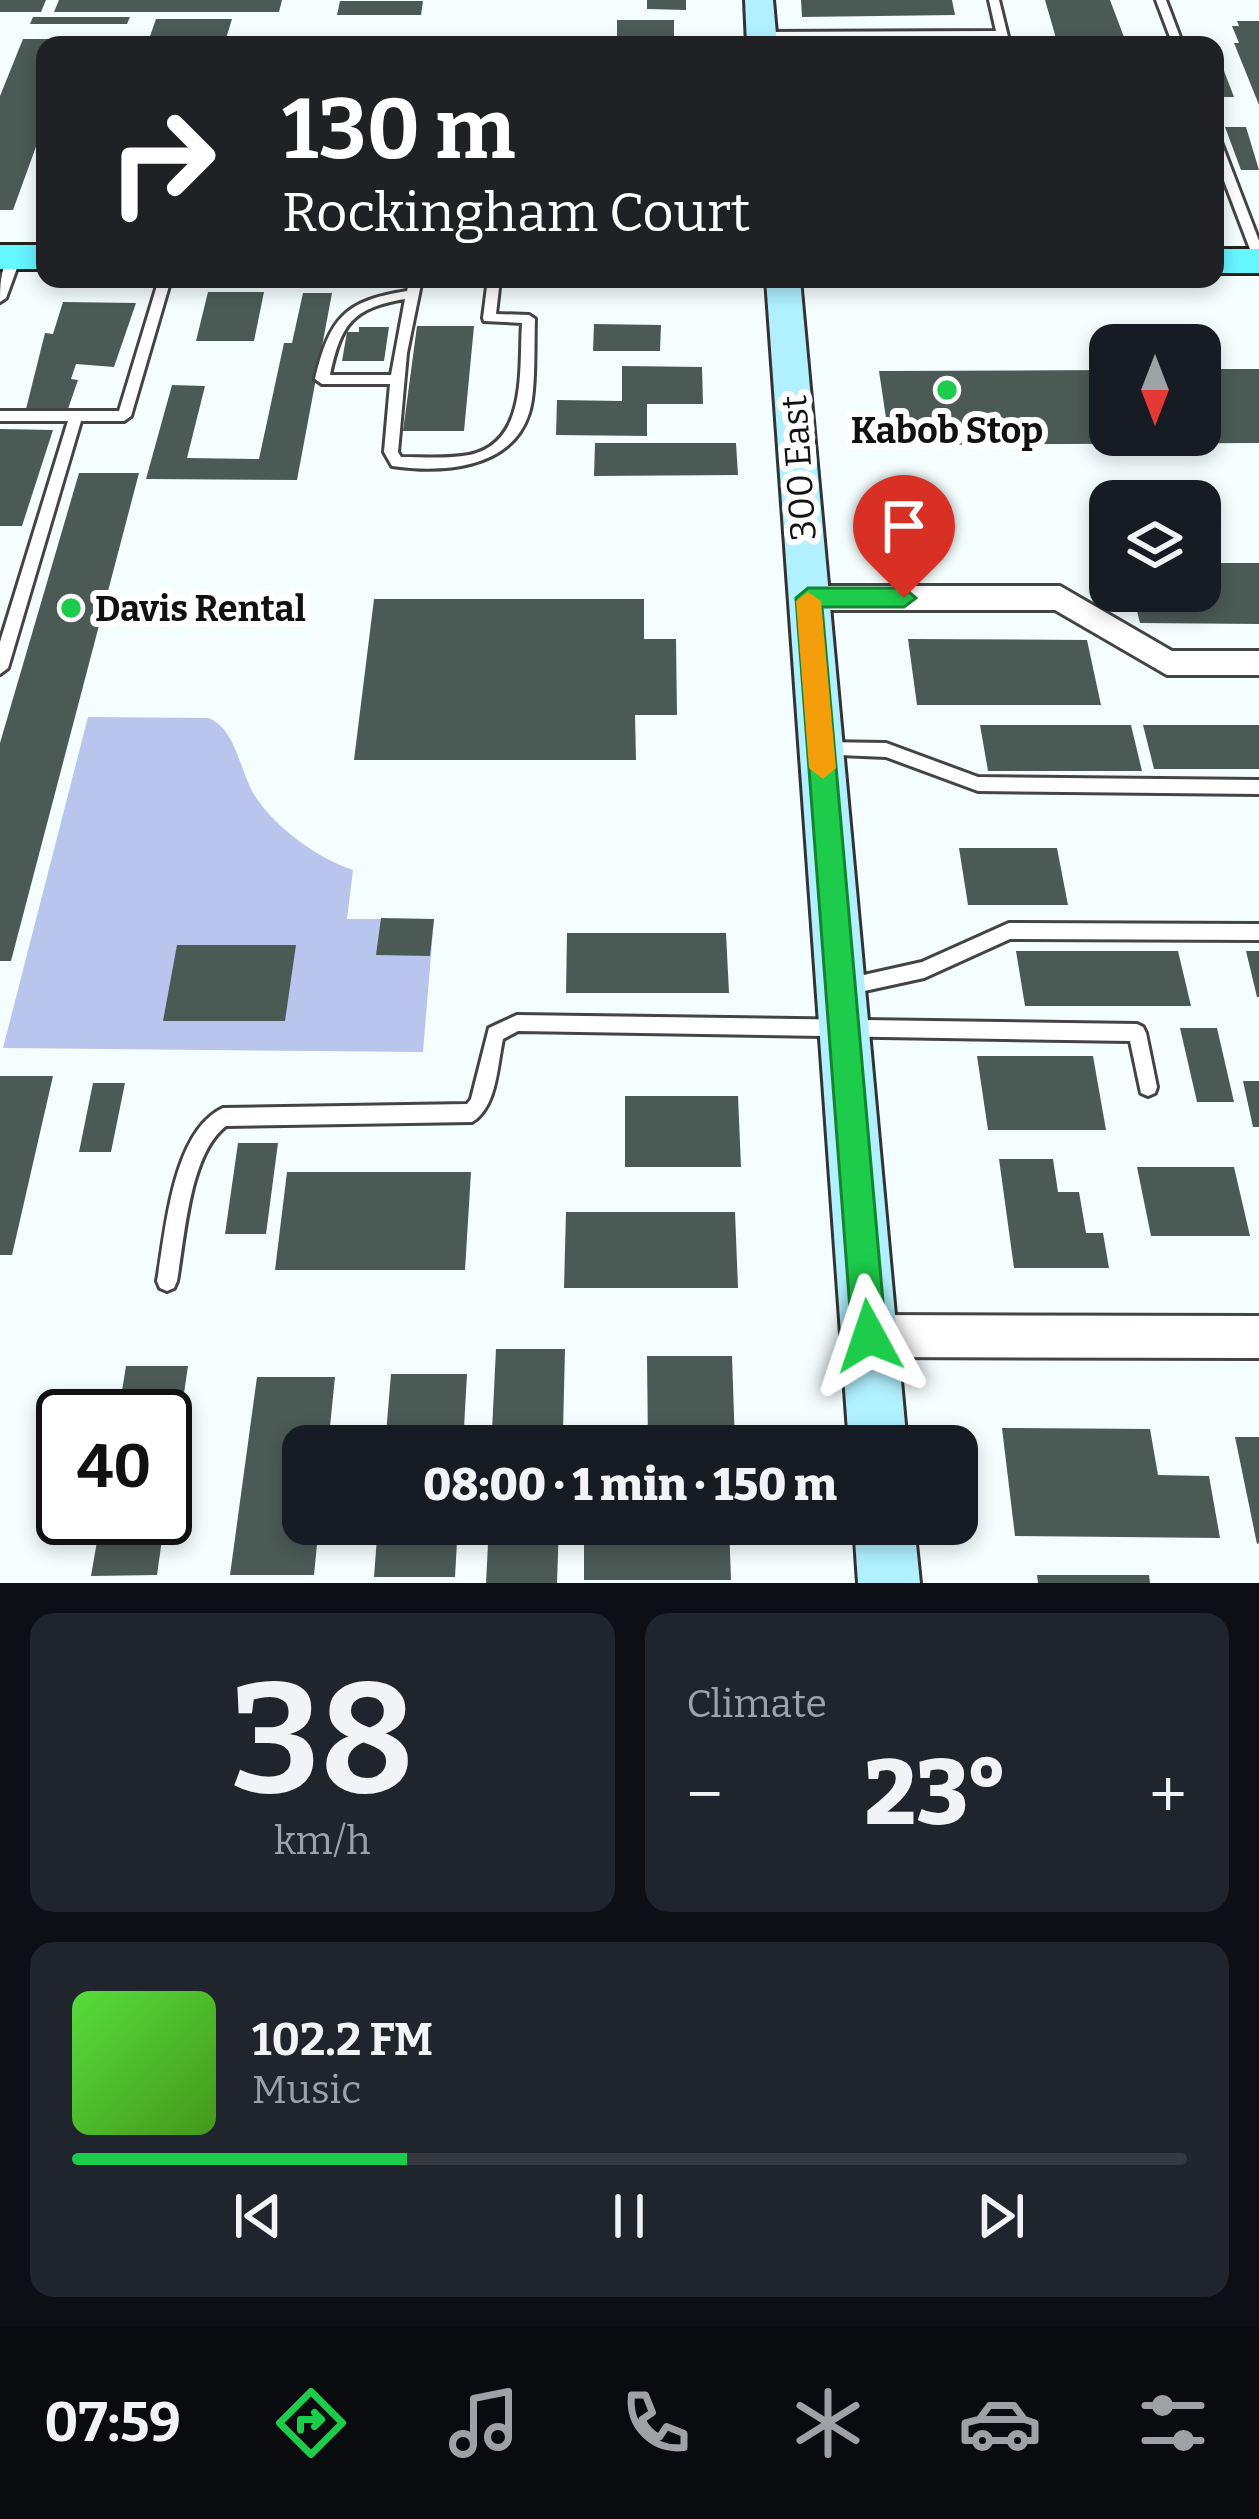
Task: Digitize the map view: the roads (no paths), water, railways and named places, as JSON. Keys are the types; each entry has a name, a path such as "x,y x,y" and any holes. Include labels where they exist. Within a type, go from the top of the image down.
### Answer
{"main road":[{"path":"1224,261 1259,259"}],"street":[{"path":"759,0 762,36"},
{"name":"300 East","path":"784,288 876,1425"},
{"path":"808,598 1060,598 1167,663 1259,663"},
{"path":"869,1336 1259,1337"},
{"path":"886,1545 889,1583"}],"lane":[{"path":"994,0 1003,36"},
{"path":"1161,0 1175,36"},
{"path":"1224,166 1259,259"},
{"path":"1235,195 1259,195"},
{"path":"0,298 20,257"},
{"path":"0,416 124,416 162,288"},
{"path":"398,380 322,379 332,332 345,315 372,299 410,288"},
{"path":"414,288 391,452 397,462 485,460 502,448 523,412 530,319 489,318 493,288"},
{"path":"0,668 76,416"},
{"path":"821,749 886,750 978,784 1259,787"},
{"path":"842,1009 1010,931 1259,932"},
{"path":"167,1281 195,1149 211,1122 223,1117 472,1113 480,1103 495,1034 518,1023 842,1009 1137,1033 1148,1087"}],"place":[{"name":"Kabob Stop","path":"947,390"},
{"name":"Davis Rental","path":"71,608"}]}
